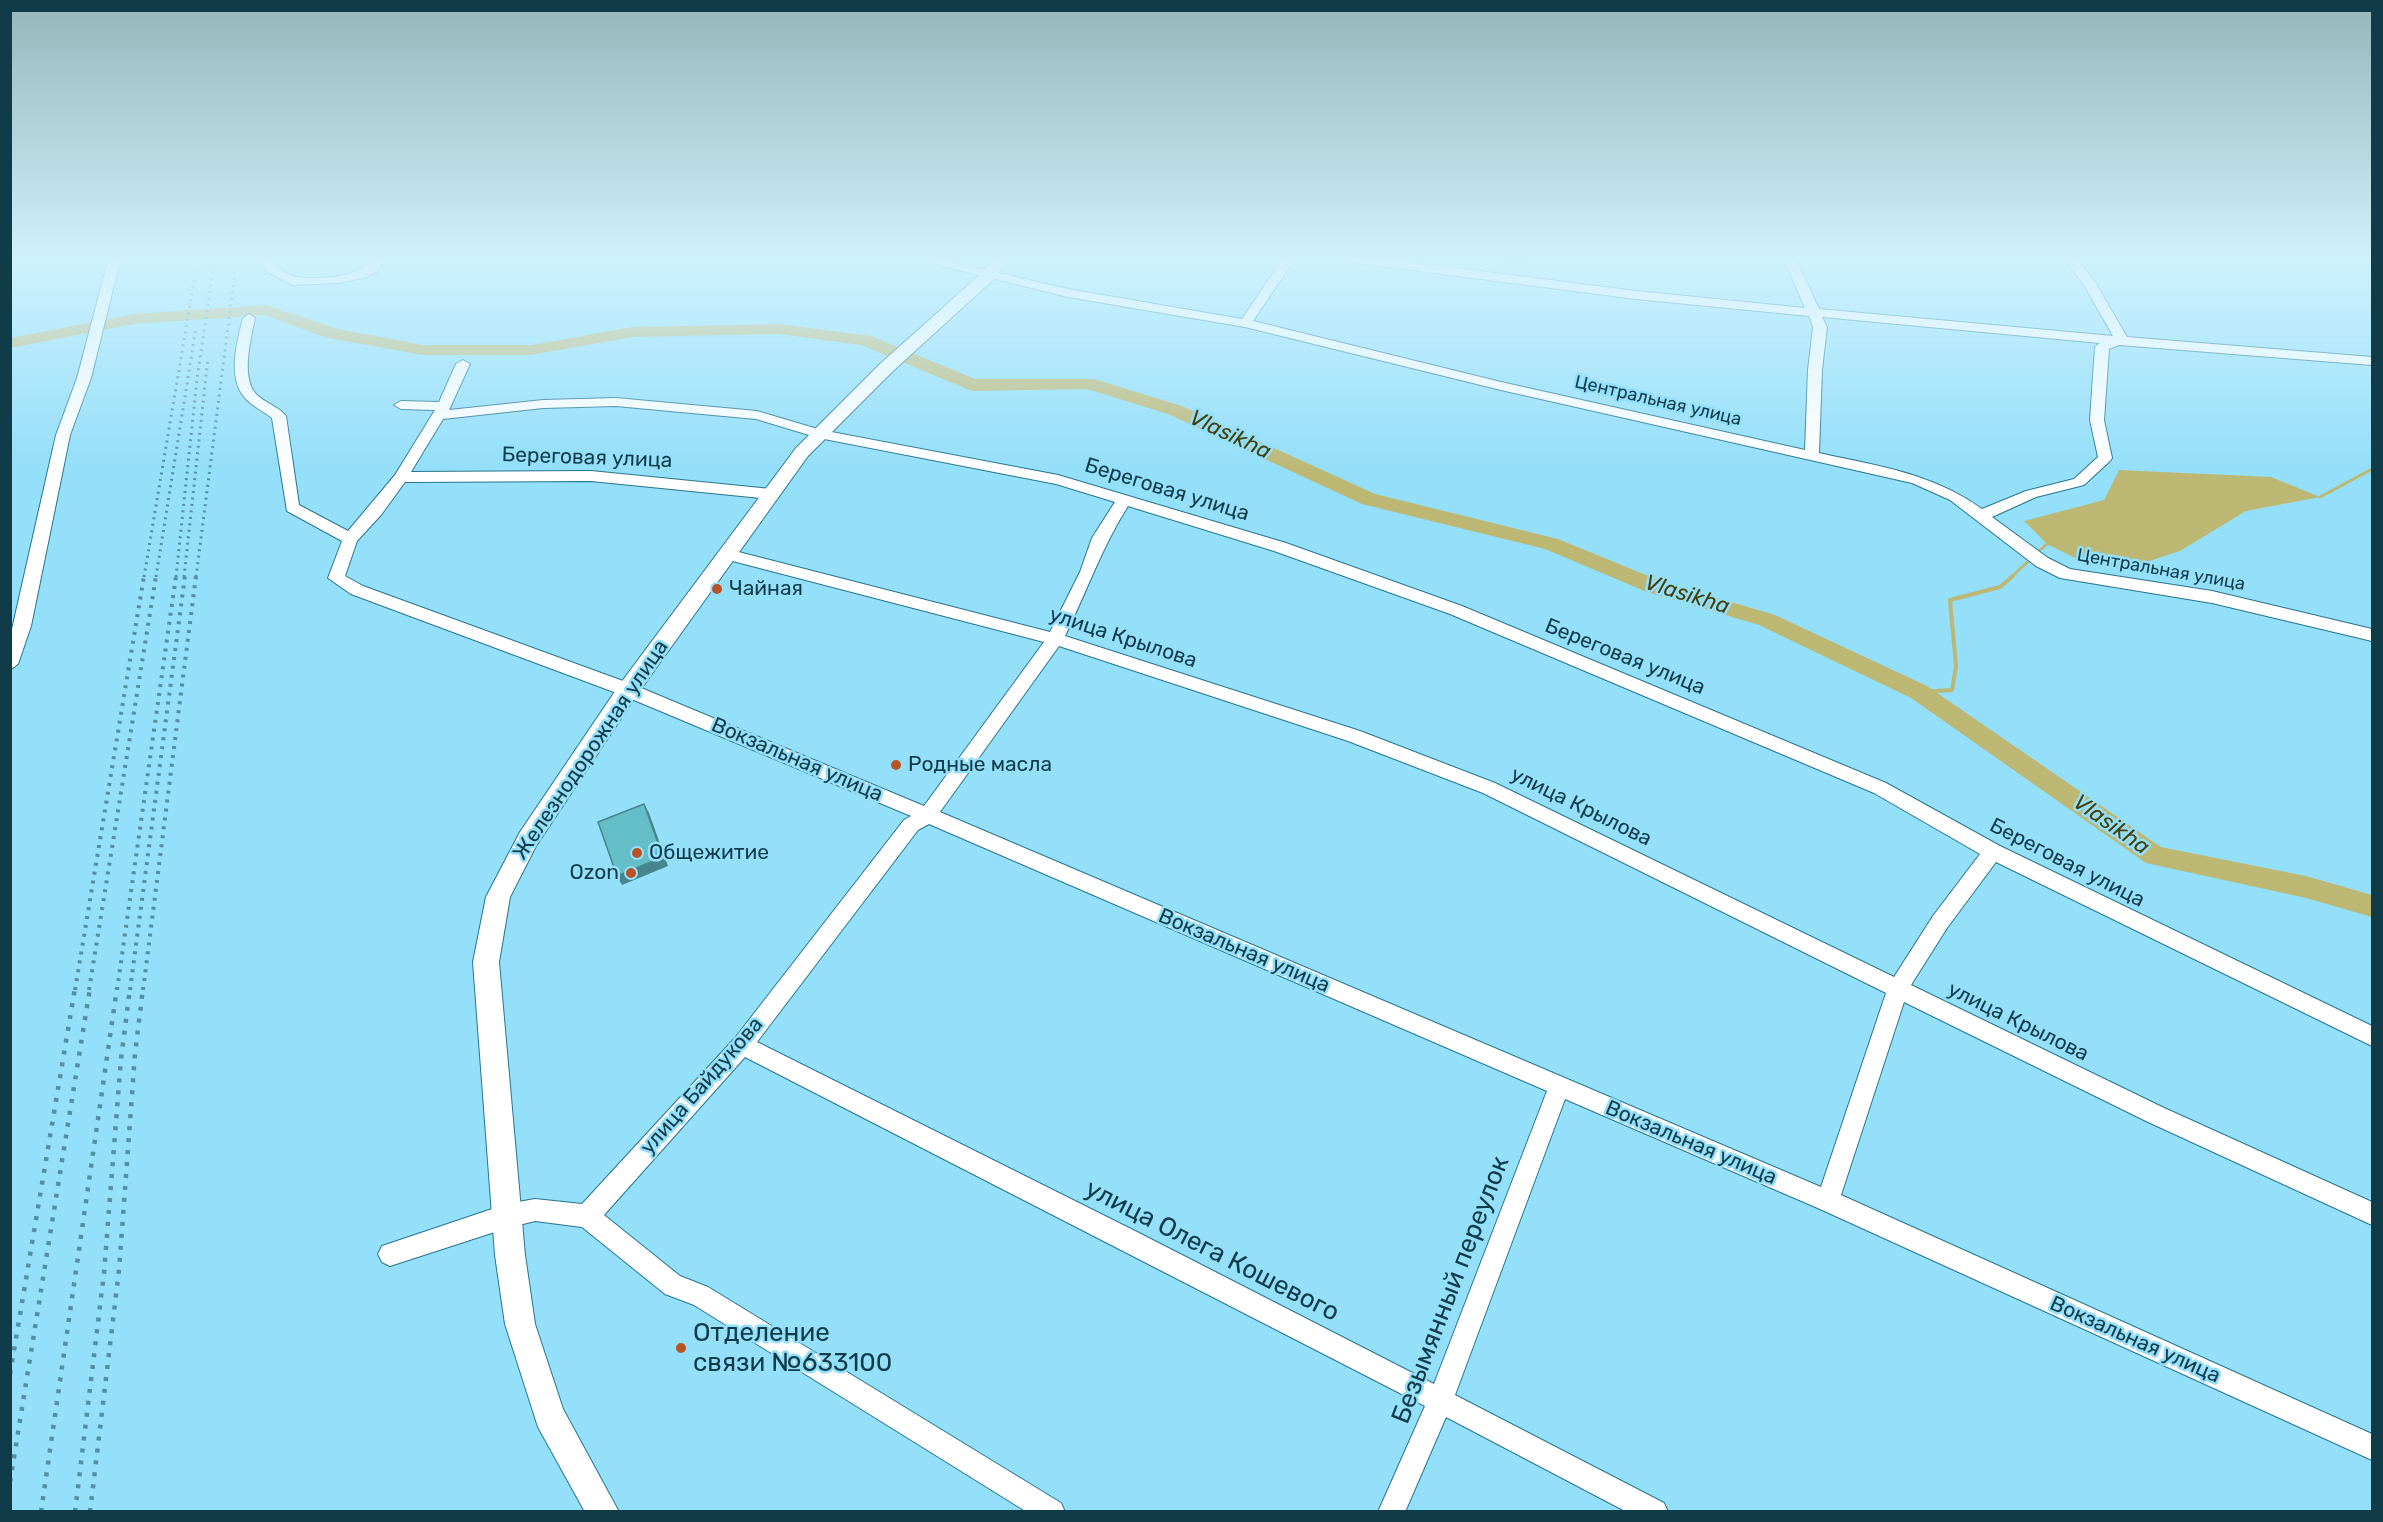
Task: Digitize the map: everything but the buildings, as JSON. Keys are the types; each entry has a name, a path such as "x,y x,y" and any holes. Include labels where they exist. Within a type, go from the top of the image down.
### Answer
{"main road":[{"name":"Железнодорожная улица","path":"603,1512 549,1416 520,1324 507,1216 486,962 498,897 528,839 628,690 771,494 819,434 929,328"}],"street":[{"path":"10,664 23,626 63,435 97,328"},
{"path":"247,328 243,343 244,385 249,394 279,416 292,508 350,539"},
{"name":"Центральная улица","path":"1265,328 1512,389 1916,479 1955,498 1982,515 2042,562 2066,574 2212,597 2373,635"},
{"path":"1812,455 1815,370 1820,328"},
{"path":"1970,328 2373,361"},
{"path":"2115,328 2121,339"},
{"path":"1982,515 2032,494 2068,488 2093,475 2105,458 2097,420 2102,346 2121,339"},
{"name":"Вокзальная улица","path":"463,364 442,410 400,477 376,510 350,539 336,578 357,590 628,690 928,815 1828,1201 2373,1447"},
{"name":"Береговая улица","path":"401,405 442,410 616,402 757,415 819,434 1035,475 1280,547 1456,610 1880,789 1994,852 2373,1036"},
{"name":"Береговая улица","path":"400,477 591,476 771,494"},
{"name":"улица Байдукова","path":"587,1216 742,1046 911,825 928,815 1055,639 1088,572 1100,538 1124,501"},
{"name":"улица Крылова","path":"727,554 1055,639 1353,736 1489,788 2154,1114 2373,1214"},
{"path":"1828,1201 1898,988 1940,922 1994,852"},
{"name":"улица Олега Кошевого","path":"742,1046 1133,1242 1655,1512"},
{"name":"Безымянный переулок","path":"1391,1512 1440,1401 1559,1087"},
{"path":"390,1254 507,1216 535,1210 587,1216 673,1286 700,1295 1052,1512"}],"shaded area":[{"path":"2119,470 2271,477 2320,497 2246,511 2180,551 2122,570 2081,561 2047,544 2024,521 2104,500"}],"waterway":[{"name":"Vlasikha","path":"10,343 87,328"},
{"name":"Vlasikha","path":"317,328 334,334 423,350 531,350 632,332 779,329 865,340 972,385 1088,383 1175,410 1369,499 1551,544 1655,587 1767,620 1919,692 2155,856 2306,887 2372,906"},
{"path":"2320,497 2372,469"},
{"path":"2036,554 2047,544"},
{"path":"2011,577 2031,559"},
{"path":"1919,692 1952,690 1956,666 1950,600 2000,587 2013,576"}],"railway":[{"path":"144,577 186,328"},
{"path":"156,577 196,328"},
{"path":"176,577 205,328"},
{"path":"196,577 228,328"},
{"path":"184,577 208,358"},
{"path":"75,990 144,576"},
{"path":"89,990 156,576"},
{"path":"117,990 176,576"},
{"path":"130,990 185,576"},
{"path":"143,990 196,576"},
{"path":"10,1374 75,988"},
{"path":"10,1482 90,988"},
{"path":"41,1512 117,988"},
{"path":"75,1512 104,1273 121,1059 130,988"},
{"path":"90,1512 119,1270 135,1054 143,988"}],"place":[{"name":"Чайная","path":"717,589"},
{"name":"Родные масла","path":"896,765"},
{"name":"Общежитие","path":"637,853"},
{"name":"Ozon","path":"631,873"},
{"name":"Отделение связи №633100","path":"681,1348"}]}
